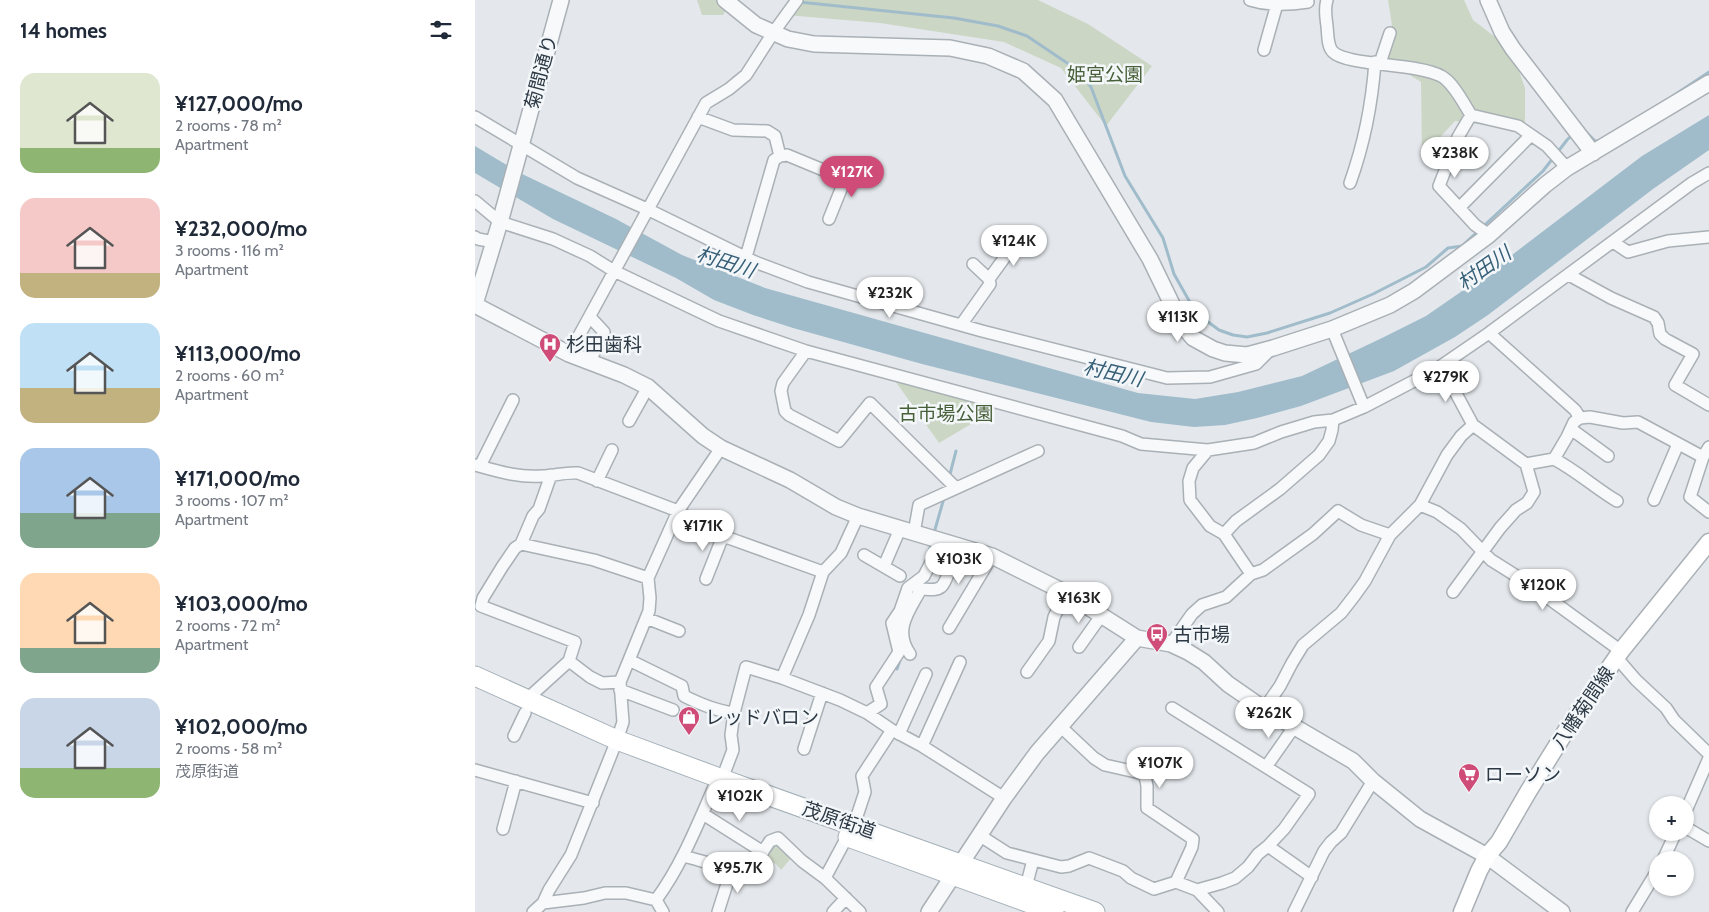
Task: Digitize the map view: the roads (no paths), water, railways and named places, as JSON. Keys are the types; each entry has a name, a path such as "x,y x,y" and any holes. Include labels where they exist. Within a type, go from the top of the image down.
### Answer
{"main road":[{"name":"八幡菊間線","path":"1462,912 1487,856 1499,842 1569,726 1619,654 1709,542"},
{"name":"茂原街道","path":"475,676 525,707"},
{"name":"茂原街道","path":"475,689 525,707 615,745 956,869 1054,912"},
{"name":"茂原街道","path":"956,869 1026,887 1095,912"}],"street":[{"name":"菊間通り","path":"475,304 500,222 561,0"},
{"path":"725,0 756,25 788,39 814,44 950,48 988,56 1023,71 1055,100 1150,259 1182,325 1193,338 1225,353 1247,354 1273,348 1332,329 1390,305 1414,291 1489,235 1567,168 1709,83"},
{"path":"569,354 706,103 729,89 747,74 797,0"},
{"path":"1250,0 1287,5 1308,1 1326,3 1328,41 1332,51 1339,56 1412,67 1442,76 1457,93 1471,115 1519,126 1547,146 1567,168"},
{"path":"1488,0 1502,32 1513,49 1593,153"},
{"path":"1264,50 1277,4"},
{"path":"1350,184 1361,153 1377,63 1391,33"},
{"path":"1471,115 1458,137 1439,186 1475,225 1489,235"},
{"path":"475,117 577,178 746,257 808,282 961,325 1167,378 1210,377 1256,364 1273,348"},
{"path":"698,117 733,130 767,131 775,136 780,156"},
{"path":"1459,208 1531,135"},
{"path":"746,257 774,160 780,156 787,155 845,179"},
{"path":"829,219 850,167"},
{"path":"475,201 500,222 553,239 590,256 614,271 719,321 806,351 1122,436 1141,444 1208,450 1254,443 1314,422 1333,420 1364,407 1435,370 1569,275 1692,183 1709,173"},
{"path":"475,236 478,239 494,242"},
{"path":"1613,242 1628,252 1668,241 1709,237"},
{"path":"961,325 990,284 989,279 1018,239"},
{"path":"973,264 989,279"},
{"path":"1569,275 1611,298 1654,316 1658,323 1659,334 1693,354 1675,385 1709,405"},
{"path":"475,304 569,354 624,375 648,387 703,436 721,448 790,480 837,507 858,516 992,556 1066,594 1137,638 1171,644 1189,652 1204,662 1228,684 1264,709 1353,762 1373,781 1420,818 1487,856 1556,910"},
{"path":"589,362 604,332 590,316"},
{"path":"1332,329 1364,407"},
{"path":"1489,333 1575,410 1580,418"},
{"path":"806,351 783,383 781,391 785,411 789,415 839,441 870,403 956,488"},
{"path":"1435,370 1451,384 1473,425 1526,464 1534,492 1527,502 1508,517 1453,592"},
{"path":"629,421 648,387"},
{"path":"513,400 477,465 505,474 541,476 567,472 578,473 678,511 723,536 823,572"},
{"path":"1554,459 1574,422 1580,418 1597,417 1617,422 1637,422 1678,444 1706,452 1690,497 1709,512"},
{"path":"1225,534 1236,521 1280,489 1319,455 1329,441 1333,420"},
{"path":"1264,709 1281,686 1291,662 1303,645 1341,613 1355,595 1365,581 1390,535 1420,505 1447,455 1461,436 1473,425"},
{"path":"1571,429 1608,456"},
{"path":"1654,500 1678,444"},
{"path":"533,912 543,903 571,855 623,722 620,686 646,618 650,598 648,578 678,511 721,448"},
{"path":"597,481 612,450"},
{"path":"1208,450 1193,468 1189,481 1191,500 1210,526 1225,534 1251,574"},
{"path":"884,566 907,531 919,505 1038,451"},
{"path":"1526,464 1554,459 1570,467 1595,488 1617,501"},
{"path":"514,736 525,707 569,661 575,642 481,606 483,598 502,566 515,548 521,544 533,516 539,509 551,475"},
{"path":"1420,505 1437,512 1461,529 1491,560 1529,584 1619,654 1636,680 1667,708 1674,720 1709,754"},
{"path":"1171,644 1191,614 1202,606 1226,597 1251,574 1263,570 1313,534 1338,511 1361,525 1390,535"},
{"path":"783,678 809,615 823,572 841,554 858,516"},
{"path":"706,579 723,536"},
{"path":"910,654 904,645 902,626 921,589 935,589 942,586 945,581 949,542"},
{"path":"867,713 881,704 875,687 899,652 892,623 900,612 908,588 924,576 949,542"},
{"path":"521,544 594,560 648,578"},
{"path":"864,555 900,576"},
{"path":"949,628 992,556"},
{"path":"1027,672 1049,641 1054,617 1066,594"},
{"path":"1079,647 1101,616"},
{"path":"646,618 679,631"},
{"path":"929,912 1004,798 1037,753 1137,638"},
{"path":"629,660 682,686 684,696 702,706 734,713"},
{"path":"569,661 590,677 602,683 620,686 673,710"},
{"path":"923,746 960,662"},
{"path":"656,900 683,856 733,750 731,735 734,713 746,667 783,678 867,713 1004,798"},
{"path":"825,878 851,831 865,792 863,776 895,732 926,674"},
{"path":"804,748 822,693"},
{"path":"1172,708 1309,794 1285,829 1258,854 1248,867 1235,878 1197,890"},
{"path":"1060,726 1094,758 1105,765 1140,773 1145,776 1147,808 1193,839 1192,847 1176,882"},
{"path":"1266,767 1294,727"},
{"path":"1692,796 1709,758"},
{"path":"475,770 593,802"},
{"path":"503,829 515,781"},
{"path":"1294,912 1325,851 1341,832 1373,781"},
{"path":"703,814 763,852"},
{"path":"1694,832 1709,840"},
{"path":"979,835 1007,854 1061,867 1089,858 1123,872 1154,889 1176,882 1197,890 1218,912"},
{"path":"683,856 732,868 747,866 763,852 770,841 778,838 802,861 825,878 860,912"},
{"path":"1268,846 1312,877"},
{"path":"1026,887 1033,860"},
{"path":"718,912 732,868"},
{"path":"1632,912 1649,884"},
{"path":"543,903 584,898 605,893 626,893 656,900 663,912"},
{"path":"833,912 846,898"}],"water":[{"path":"1709,115 1709,150 1653,189 1488,315 1455,337 1394,371 1301,406 1225,425 1194,427 1151,422 922,364 753,315 714,300 676,278 553,219 475,173 475,146 520,173 616,219 682,255 765,288 1138,393 1195,399 1238,392 1302,376 1426,316 1491,271 1642,156"}],"waterway":[{"path":"799,2 954,18 998,26 1027,36 1079,71 1091,87 1125,176 1163,238 1174,274 1196,313 1219,330 1233,335 1247,337 1267,333 1330,313 1426,267 1448,248 1462,246 1543,171 1573,134"},
{"path":"1673,96 1709,72"},
{"path":"1585,131 1595,141 1600,141"},
{"path":"949,478 956,451"},
{"path":"934,533 944,498"},
{"path":"927,560 932,541"},
{"path":"897,669 900,660"}],"place":[{"name":"杉田歯科","path":"550,363"},
{"name":"古市場","path":"1157,653"},
{"name":"レッドバロン","path":"689,736"},
{"name":"ローソン","path":"1469,793"}],"park label":[{"name":"姫宮公園","path":"1105,74"},
{"name":"古市場公園","path":"946,413"}],"water label":[{"name":"村田川","path":"726,262"},
{"name":"村田川","path":"1484,268"},
{"name":"村田川","path":"1113,373"}]}
